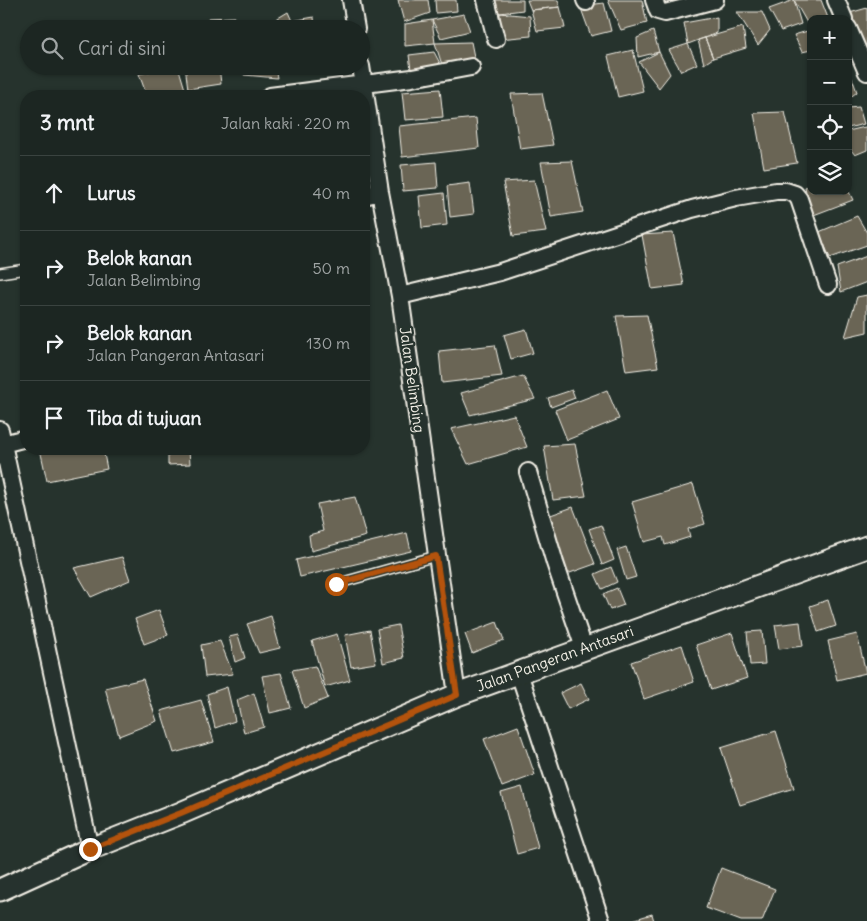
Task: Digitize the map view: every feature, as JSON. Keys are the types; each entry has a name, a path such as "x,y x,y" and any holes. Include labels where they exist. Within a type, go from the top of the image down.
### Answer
{"street":[{"path":"351,0 354,20"},
{"path":"486,0 496,39"},
{"path":"654,0 658,11 665,13 716,0"},
{"path":"836,0 842,15"},
{"path":"852,37 867,72"},
{"path":"317,90 439,74 471,67"},
{"name":"Jalan Belimbing","path":"362,75 365,90"},
{"name":"Jalan Belimbing","path":"370,124 380,192 400,296 457,695"},
{"path":"400,296 500,272 692,209 745,196 776,191 786,191 795,194 799,198 828,285"},
{"path":"370,194 380,192"},
{"path":"20,438 1,437 90,849"},
{"path":"528,472 555,563 584,648"},
{"name":"Jalan Pangeran Antasari","path":"0,890 90,849 181,813 457,695 867,548"},
{"path":"519,673 601,921"}],"lane":[{"path":"0,273 20,270"},
{"path":"336,584 436,556"}],"building":[{"path":"398,0 428,0 430,13 404,22"},
{"path":"435,0 456,0 457,11 436,13"},
{"path":"489,0 523,0 523,10 500,13"},
{"path":"527,0 558,0 560,7 531,10"},
{"path":"608,0 642,0 647,23 621,30"},
{"path":"794,0 801,24 781,31 769,9"},
{"path":"794,0 821,0 827,15 807,15 807,23"},
{"path":"604,3 611,31 591,36 580,6"},
{"path":"560,7 565,28 537,31 531,10"},
{"path":"867,8 867,49 864,50 852,26 852,15 846,14"},
{"path":"288,12 292,20 275,20"},
{"path":"737,12 762,12 770,30 758,45"},
{"path":"500,13 530,16 531,36 499,39"},
{"path":"464,14 470,31 441,38 432,20"},
{"path":"234,17 234,20 208,20 208,18"},
{"path":"314,17 314,20 298,20"},
{"path":"717,17 717,33 688,44 684,23"},
{"path":"432,20 435,43 405,46 405,24"},
{"path":"743,27 746,48 713,58 705,38"},
{"path":"653,31 659,52 638,57 637,38"},
{"path":"807,31 807,51 802,52 794,35"},
{"path":"705,38 713,58 704,64 698,40"},
{"path":"471,42 475,62 444,71 435,43"},
{"path":"688,44 697,64 681,71 669,50"},
{"path":"633,50 643,91 618,97 608,56"},
{"path":"434,52 444,71 412,77 409,55"},
{"path":"659,52 670,74 659,88 639,62"},
{"path":"139,75 181,75 185,90 145,90"},
{"path":"186,75 220,75 221,84 188,89"},
{"path":"244,75 276,75 277,78"},
{"path":"852,78 857,92 852,96"},
{"path":"440,89 443,117 405,120 402,92"},
{"path":"542,93 553,145 520,149 511,94"},
{"path":"859,107 864,124 852,127 852,108"},
{"path":"785,112 797,163 764,168 754,113"},
{"path":"476,118 479,148 402,157 399,126"},
{"path":"865,127 867,129 867,150 855,155 852,151 852,130"},
{"path":"572,161 583,212 551,217 541,162"},
{"path":"436,162 438,188 403,191 401,165"},
{"path":"534,180 546,232 513,236 503,182"},
{"path":"470,183 474,214 450,217 447,186"},
{"path":"807,186 807,195 850,195 853,200 811,216 805,187"},
{"path":"444,193 447,225 422,228 419,196"},
{"path":"857,216 867,233 867,245 830,258 819,232"},
{"path":"673,233 684,285 652,289 642,235"},
{"path":"867,256 867,282 841,292 837,267"},
{"path":"867,295 867,332 845,337 857,297"},
{"path":"647,315 658,367 626,371 616,316"},
{"path":"526,329 533,353 511,359 504,335"},
{"path":"495,345 502,376 442,383 439,351"},
{"path":"523,376 535,399 470,415 461,393"},
{"path":"572,390 575,398 551,407 548,398"},
{"path":"607,390 619,419 567,440 555,410"},
{"path":"514,415 527,447 468,464 451,429"},
{"path":"575,444 586,496 553,500 544,446"},
{"path":"41,455 104,455 107,469 47,481"},
{"path":"168,455 189,455 190,464 168,465"},
{"path":"693,484 705,524 688,529 690,537 665,545 663,537 644,542 632,502"},
{"path":"355,497 366,536 311,551 309,535 323,531 317,504"},
{"path":"573,507 595,564 567,574 545,517"},
{"path":"601,525 614,560 602,565 589,529"},
{"path":"407,533 411,551 300,577 296,560"},
{"path":"626,547 636,577 626,580 617,550"},
{"path":"122,557 130,580 91,597 74,568"},
{"path":"611,567 617,582 602,589 595,574"},
{"path":"617,588 624,605 610,610 603,594"},
{"path":"828,600 836,626 818,632 810,606"},
{"path":"159,610 168,635 144,644 135,619"},
{"path":"271,616 280,648 259,653 247,624"},
{"path":"497,622 504,640 472,653 465,634"},
{"path":"800,622 803,646 779,649 775,625"},
{"path":"398,625 404,658 383,663 377,629"},
{"path":"370,630 376,663 351,667 345,635"},
{"path":"762,631 765,664 750,665 747,632"},
{"path":"732,633 747,678 711,690 696,645"},
{"path":"337,634 350,680 325,687 312,641"},
{"path":"857,634 866,673 837,680 828,641"},
{"path":"238,635 245,658 235,662 229,637"},
{"path":"220,641 233,674 205,677 201,645"},
{"path":"682,645 694,682 644,699 631,662"},
{"path":"315,666 328,698 304,708 292,670"},
{"path":"281,673 291,708 270,713 262,676"},
{"path":"143,679 157,721 119,736 105,688"},
{"path":"581,683 589,699 568,709 560,693"},
{"path":"227,687 235,721 215,728 207,694"},
{"path":"254,693 264,727 244,733 237,700"},
{"path":"201,700 214,742 174,753 161,711"},
{"path":"518,726 535,775 502,787 484,739"},
{"path":"776,731 794,788 740,805 721,748"},
{"path":"522,787 538,848 517,854 501,793"},
{"path":"721,868 775,889 762,921 741,921 706,908"},
{"path":"652,914 654,921 629,921"}],"route":[{"path":"90,849 181,813 457,695 436,556 336,584"}]}
